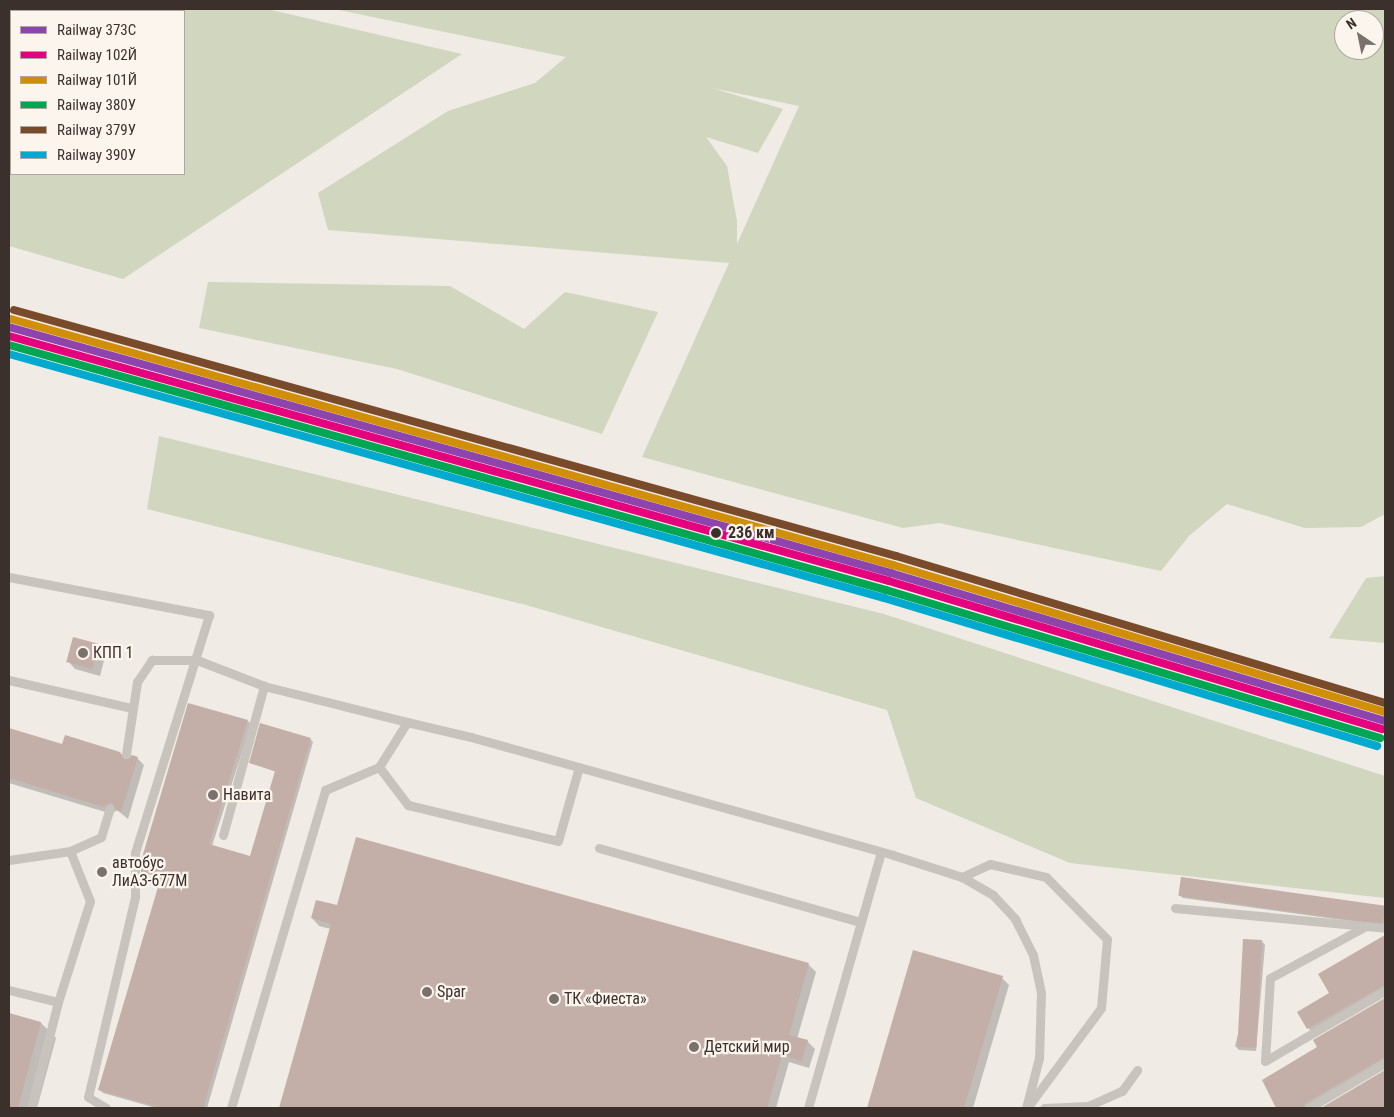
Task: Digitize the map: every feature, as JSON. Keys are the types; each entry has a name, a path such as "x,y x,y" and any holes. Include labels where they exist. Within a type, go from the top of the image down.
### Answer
{"lane":[{"path":"9,577 209,615 197,660 135,853 135,897 88,1097 106,1108"},
{"path":"126,754 131,740 131,708 137,682 152,660 197,660 264,686 579,767 881,852 962,878 993,895 1015,919 1033,955 1041,992 1039,1058 1026,1108"},
{"path":"9,680 131,708"},
{"path":"223,834 264,686"},
{"path":"230,1108 325,790 379,767 407,722"},
{"path":"379,767 408,805 558,841 579,767"},
{"path":"9,860 70,851 101,837 110,808"},
{"path":"600,848 861,922"},
{"path":"31,1108 58,1002 90,901 70,851"},
{"path":"808,1108 881,852"},
{"path":"962,878 990,864 1046,877 1107,939 1101,1008 1026,1108"},
{"path":"1175,908 1385,928"},
{"path":"1366,926 1270,978 1265,1061 1385,991"},
{"path":"9,990 58,1002"},
{"path":"1309,1108 1385,1063"},
{"path":"1044,1108 1088,1106 1122,1091 1137,1070"}],"green space":[{"path":"9,9 267,9 462,54 123,279 9,246"},
{"path":"334,9 1385,9 1385,514 1361,527 1305,528 1227,504 1189,536 1161,571 939,523 903,528 642,457 729,263 328,230 318,193 448,111 535,83 566,57","holes":["712,88 799,106 737,244 737,221 727,166 706,137 758,153 783,109"]},
{"path":"208,282 450,286 524,329 565,292 658,312 602,434 397,369 199,328"},
{"path":"159,436 884,614 1385,776 1385,898 1070,863 916,798 887,710 526,605 147,509"},
{"path":"1385,576 1385,643 1329,638 1366,578"}],"building":[{"name":"КПП 1","path":"73,637 99,644 92,669 66,662"},
{"path":"188,703 248,720 209,844 250,856 275,771 249,763 260,723 311,738 203,1108 162,1108 98,1090 161,877 141,872 141,861"},
{"path":"9,728 62,744 65,735 120,752 125,760 132,755 138,757 121,812 116,810 111,802 104,807 9,778"},
{"name":"ТК «Фиеста»","path":"356,837 809,963 789,1035 808,1040 802,1061 782,1055 767,1108 279,1108 331,924 311,918 316,900 337,905"},
{"path":"1181,877 1385,906 1382,924 1178,896"},
{"path":"1385,935 1385,985 1307,1029 1297,1012 1329,993 1318,974"},
{"path":"1243,939 1262,940 1256,1048 1237,1047"},
{"path":"913,950 1003,976 964,1108 867,1108"},
{"path":"1385,998 1385,1057 1306,1103 1303,1108 1276,1108 1262,1080 1317,1047 1313,1040"},
{"path":"9,1013 41,1022 18,1108 9,1108"},
{"path":"1385,1070 1385,1108 1321,1108"}],"rail line":[{"name":"379У","path":"14,310 896,556 1385,703"},
{"name":"101Й","path":"11,319 893,565 1385,712"},
{"name":"373C","path":"9,327 891,573 1385,721"},
{"name":"102Й","path":"9,336 889,581 1382,729"},
{"name":"380У","path":"9,345 886,590 1380,738"},
{"name":"390У","path":"9,354 884,598 1377,746"}],"place":[{"name":"236 км","path":"716,533"},
{"name":"КПП 1","path":"83,653"},
{"name":"Навита","path":"213,795"},
{"name":"автобус ЛиАЗ-677М","path":"102,872"},
{"name":"Spar","path":"427,992"},
{"name":"ТК «Фиеста»","path":"554,999"},
{"name":"Детский мир","path":"694,1047"}]}
